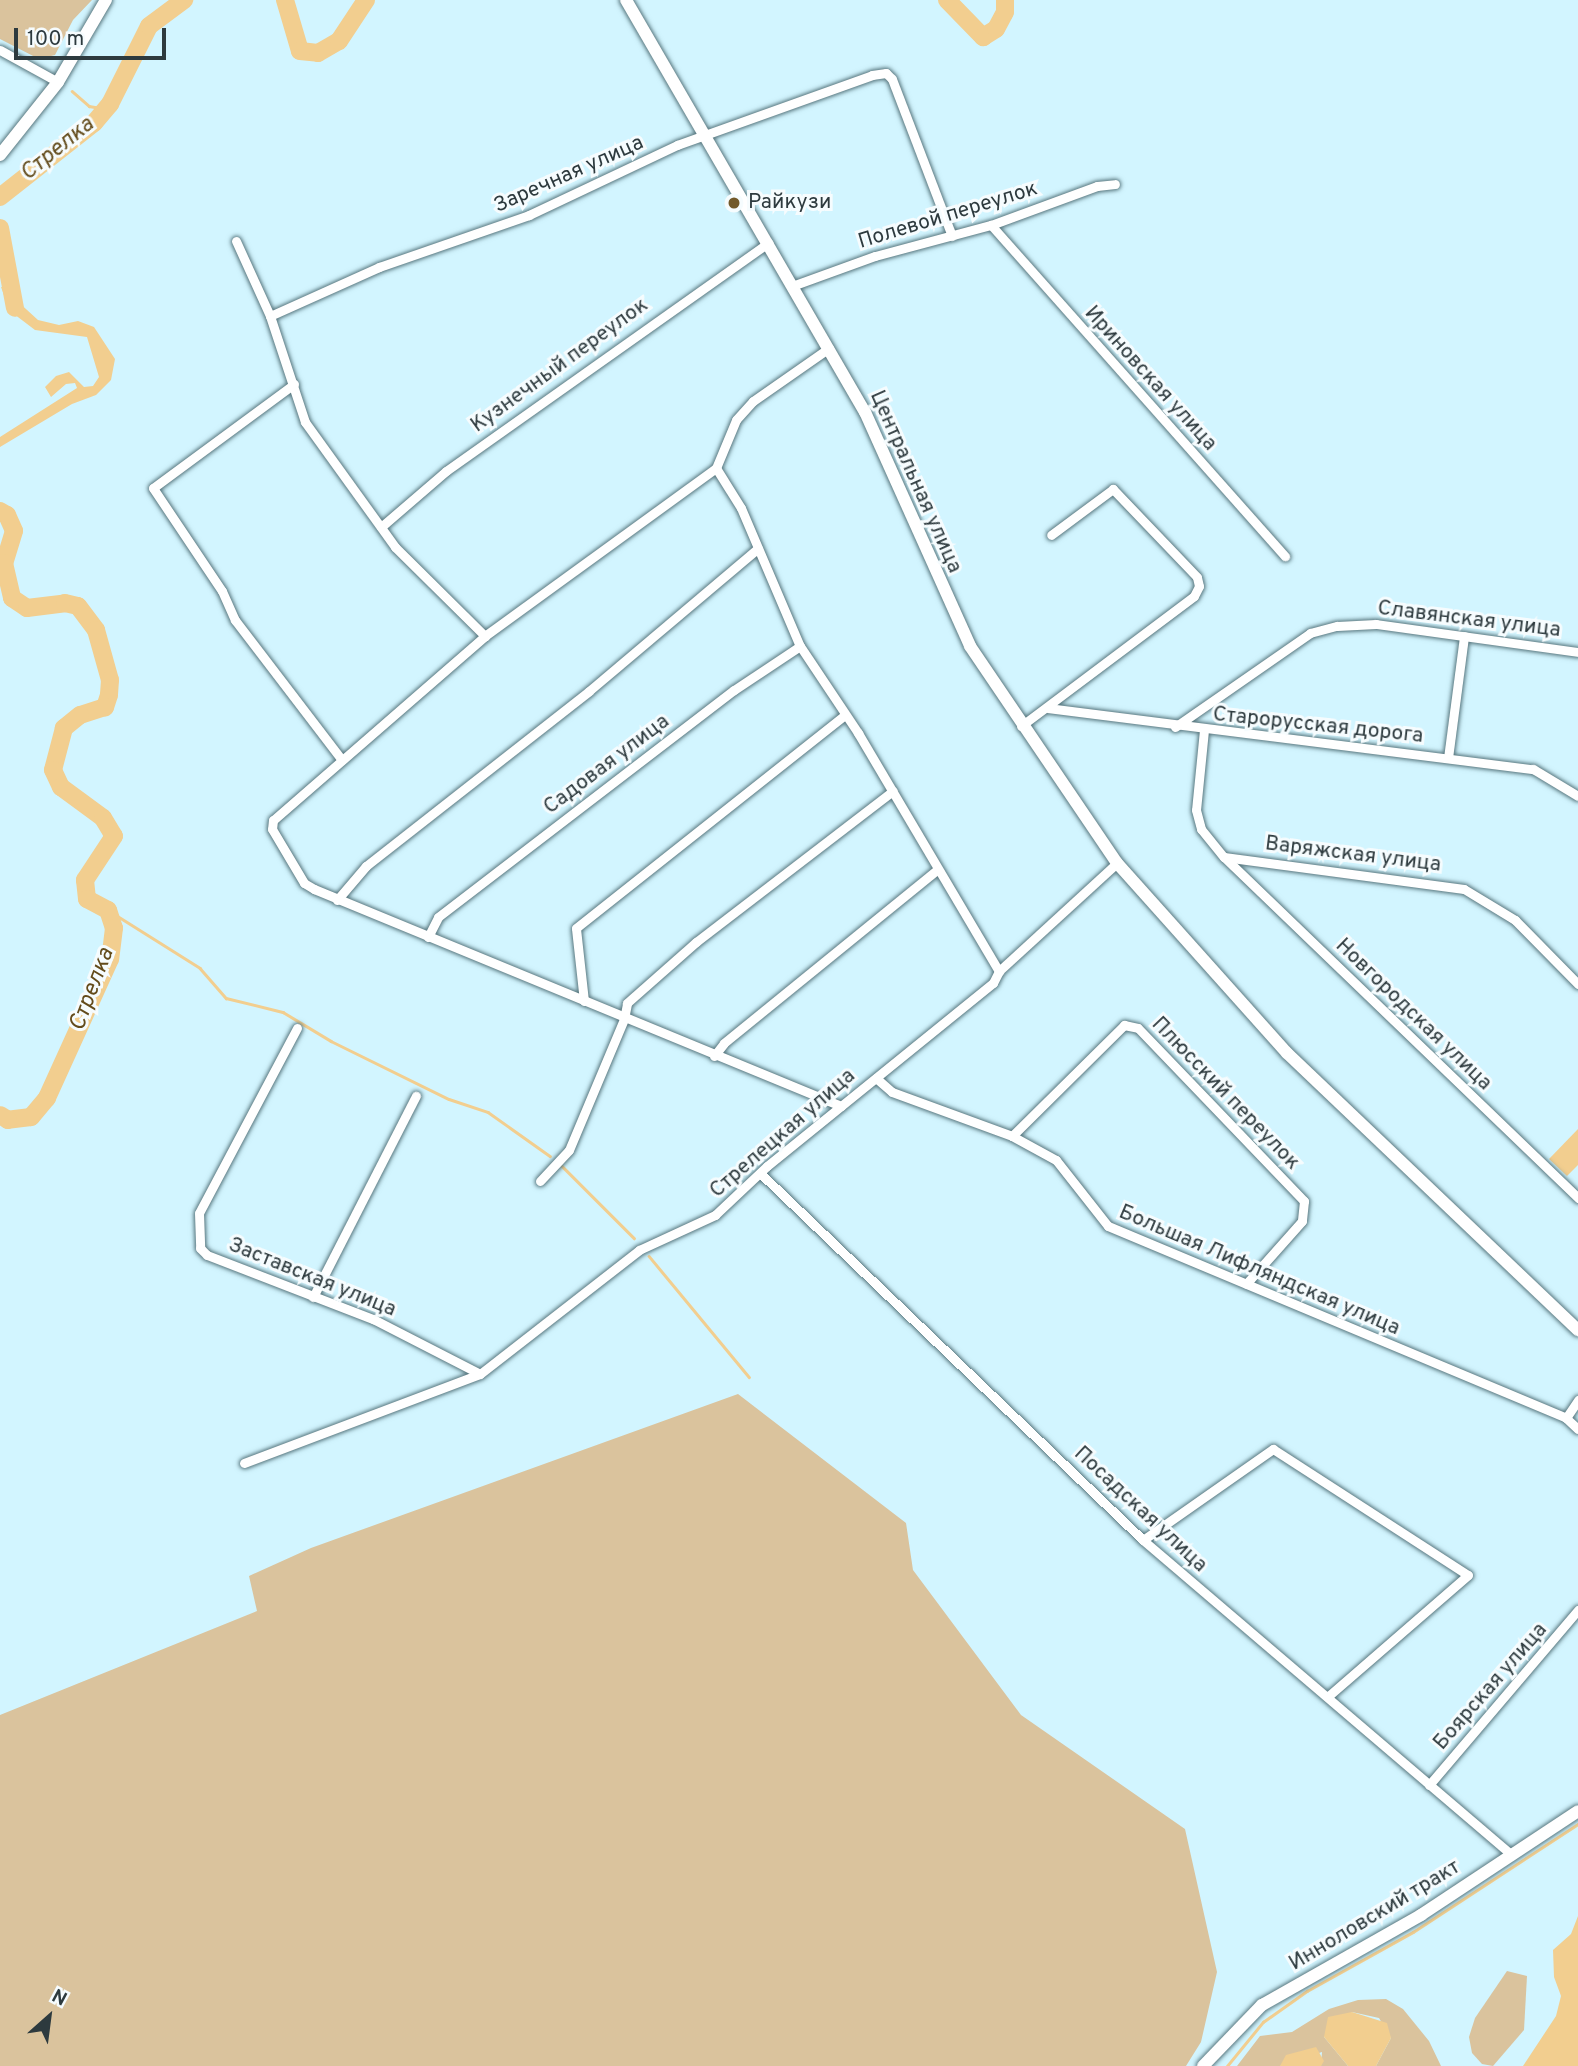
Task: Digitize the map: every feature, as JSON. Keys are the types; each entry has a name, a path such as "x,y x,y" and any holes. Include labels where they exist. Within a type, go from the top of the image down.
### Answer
{"main road":[{"path":"0,155 58,82 106,0"},
{"name":"Центральная улица","path":"626,0 829,348 890,463 941,590 970,646 1021,726 1117,863 1296,1062 1578,1330"},
{"name":"Инноловский тракт","path":"1203,2066 1262,2005 1421,1915 1578,1811"}],"street":[{"path":"0,50 58,82"},
{"name":"Заречная улица","path":"269,315 379,267 529,215 704,135 886,73 916,135 952,236"},
{"name":"Полевой переулок","path":"792,286 991,225 1097,186 1115,184"},
{"name":"Ириновская улица","path":"991,225 1284,556"},
{"path":"236,241 269,315 305,422 381,527 485,636"},
{"name":"Кузнечный переулок","path":"381,527 446,471 768,243"},
{"path":"829,348 753,401 736,420 716,468 485,636 273,820 272,829 304,883 337,900 841,1106"},
{"path":"295,386 153,488 222,591 234,620 342,760"},
{"path":"716,468 758,548 800,646 893,791 937,870 999,971"},
{"path":"1021,726 1194,596 1199,586 1197,577 1113,489 1051,535"},
{"path":"337,900 366,866 589,691 758,548"},
{"name":"Славянская улица","path":"1175,727 1310,633 1337,626 1376,624 1578,652"},
{"path":"1448,758 1464,636"},
{"name":"Садовая улица","path":"428,937 438,916 734,690 800,646"},
{"name":"Старорусская дорога","path":"1048,708 1175,727 1533,769 1578,796"},
{"path":"584,1001 576,928 845,715"},
{"path":"1204,730 1196,810 1201,829 1224,857"},
{"path":"540,1181 569,1150 624,1019 627,1003 696,942 893,791"},
{"name":"Варяжская улица","path":"1224,857 1464,888 1514,920 1578,984"},
{"name":"Новгородская улица","path":"1224,857 1578,1198"},
{"name":"Стрелецкая улица","path":"244,1463 480,1374 639,1250 715,1215 760,1172 993,983 999,971 1117,863"},
{"path":"714,1056 724,1043 937,870"},
{"name":"Плюсский переулок","path":"1012,1136 1124,1025 1138,1028 1304,1201 1307,1210 1302,1221 1246,1284"},
{"name":"Заставская улица","path":"297,1028 199,1213 199,1238 207,1255 373,1319 480,1374"},
{"name":"Большая Лифляндская улица","path":"876,1078 892,1092 1012,1136 1056,1160 1108,1226 1566,1418 1578,1429"},
{"path":"313,1297 416,1096"},
{"name":"Посадская улица","path":"760,1172 1143,1540 1512,1855"},
{"path":"1566,1418 1578,1400"},
{"path":"1143,1540 1273,1449 1468,1575 1327,1697"},
{"name":"Боярская улица","path":"1429,1785 1578,1610"}],"shaded area":[{"path":"0,0 92,0 73,20 55,55 39,59 0,39"},
{"path":"1,287 20,288 15,299 38,320 59,325 78,321 94,327 115,359 111,380 96,395 72,404 0,447 0,437 77,388 75,383 66,384 51,397 45,387 56,376 69,372 84,387 93,386 99,377 87,337 35,330 10,311"},
{"path":"1578,1129 1578,1165 1567,1176 1549,1159"},
{"path":"738,1394 906,1523 913,1570 1021,1715 1185,1829 1217,1972 1201,2042 1186,2066 0,2066 0,1715 257,1611 249,1576 311,1548"},
{"path":"1578,1916 1578,2066 1523,2066 1556,2016 1561,1996 1554,1977 1553,1950 1571,1934"},
{"path":"1507,1971 1527,1976 1524,2030 1493,2066 1482,2064 1472,2053 1469,2037 1475,2018"},
{"path":"1386,1999 1403,2009 1429,2041 1441,2066 1376,2066 1391,2038 1379,2018 1352,2012 1324,2037 1348,2066 1321,2066 1322,2052 1280,2066 1237,2066 1260,2036 1292,2032 1329,2009 1358,2000"},
{"path":"1352,2012 1387,2023 1391,2038 1376,2066 1348,2066 1324,2037 1328,2017"},
{"path":"1316,2047 1324,2061 1321,2066 1280,2066 1286,2055"}],"waterway":[{"name":"Стрелка","path":"0,197 94,123 110,104 149,26 184,0"},
{"name":"Стрелка","path":"285,0 300,51 318,53 339,41 366,0"},
{"name":"Стрелка","path":"947,0 983,37 996,29 1005,12 1005,0"},
{"path":"72,91 89,106 106,109"},
{"name":"Стрелка","path":"0,228 15,308"},
{"name":"Стрелка","path":"0,511 7,515 14,531 4,563 12,598 27,608 65,603 78,606 96,630 110,680 109,695 105,707 80,715 64,728 53,770 61,787 103,818 114,836 85,880 87,899 108,910 114,928 110,959 47,1098 31,1117 8,1120 0,1115"},
{"path":"108,910 200,968 226,998 283,1012 331,1041 449,1099 488,1112 550,1156"},
{"path":"562,1166 634,1238"},
{"path":"649,1256 749,1377"},
{"path":"1227,2066 1263,2022 1307,1991 1413,1932 1578,1824"}],"place":[{"name":"Райкузи","path":"734,203"}]}
